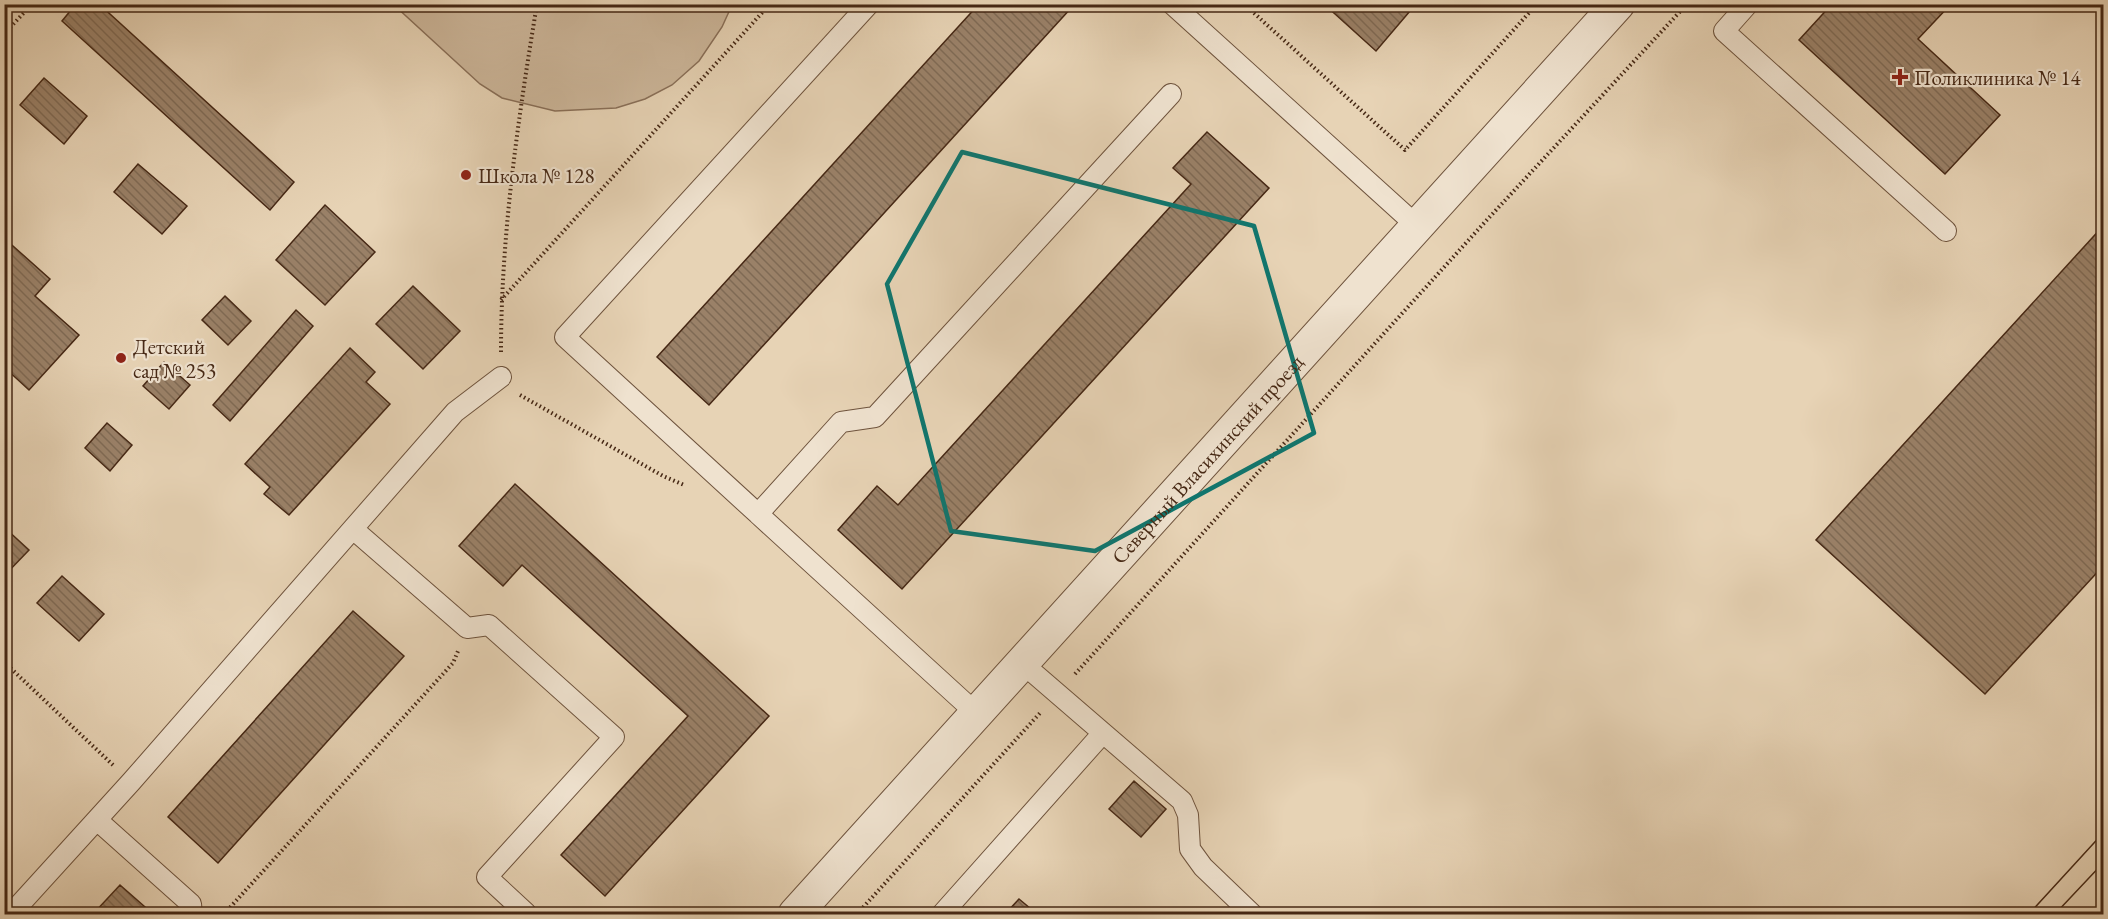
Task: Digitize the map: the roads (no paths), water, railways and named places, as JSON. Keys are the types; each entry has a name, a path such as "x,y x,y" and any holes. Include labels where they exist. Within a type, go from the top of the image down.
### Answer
{"street":[{"name":"Северный Власихинский проезд","path":"795,915 1618,4"}],"lane":[{"path":"869,4 566,337 976,714"},
{"path":"1172,4 1417,226"},
{"path":"1748,4 1724,31 1946,231"},
{"path":"758,514 841,422 875,417 1171,94"},
{"path":"10,910 131,782 455,412 501,377"},
{"path":"353,529 467,628 489,625 614,737 487,877 526,914"},
{"path":"1022,663 1182,801 1188,815 1190,849 1203,867 1252,915"},
{"path":"942,915 1102,734"},
{"path":"97,820 191,904 192,915"}],"tram line":[{"path":"2029,914 2104,832"},
{"path":"2055,914 2104,862"}],"place":[{"name":"Поликлиника № 14","path":"1900,77"},
{"name":"Школа № 128","path":"466,175"},
{"name":"Детский сад № 253","path":"121,358"}]}
